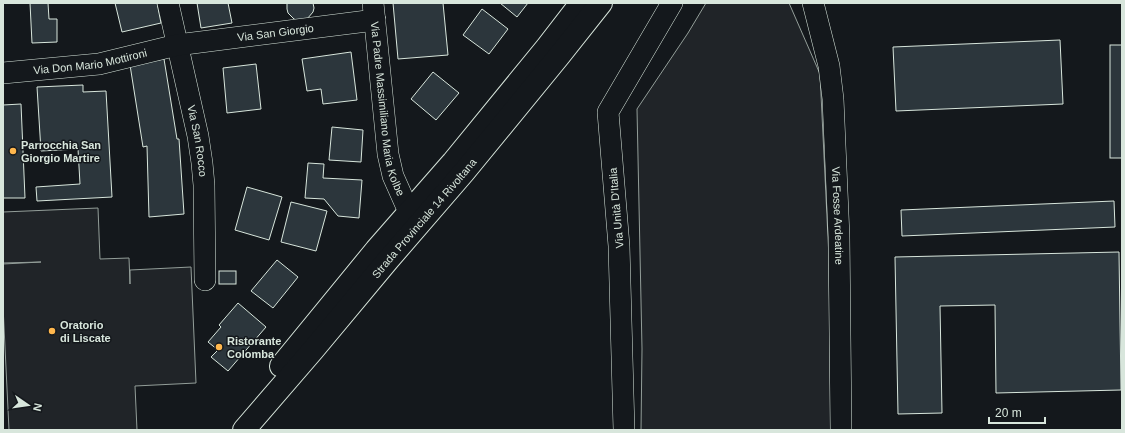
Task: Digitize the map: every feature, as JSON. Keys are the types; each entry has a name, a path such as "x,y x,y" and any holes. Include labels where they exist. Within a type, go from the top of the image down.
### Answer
{"main road":[{"name":"Strada Provinciale 14 Rivoltana","path":"233,430 292,352 409,212 453,162 581,3"},
{"name":"Strada Provinciale 14 Rivoltana","path":"244,430 464,172 560,56 601,3"}],"street":[{"name":"Via San Rocco","path":"168,3 176,45 198,136 203,170 205,280"},
{"name":"Via Unità D'Italia","path":"624,430 619,246 608,112 672,3"},
{"name":"Via Fosse Ardeatine","path":"813,3 829,66 833,99 839,237 841,430"},
{"name":"Via San Giorgio","path":"176,45 374,11"},
{"name":"Via Padre Massimiliano Maria Kolbe","path":"374,11 388,154 395,182 409,212"},
{"name":"Via Don Mario Mottironi","path":"3,73 99,64 176,45"}],"shaded area":[{"path":"706,3 789,3 820,74 829,258 831,430 641,430 642,349 637,109 688,33"},
{"path":"98,208 100,259 129,258 130,284 130,270 191,267 196,383 135,386 137,430 9,430 3,306 3,264 41,262 3,263 3,212"}],"building":[{"path":"30,3 48,3 49,19 57,19 57,42 32,43"},
{"path":"115,3 157,3 161,23 122,32"},
{"path":"197,3 228,3 232,23 201,28"},
{"path":"287,3 313,3 313,12 307,19 298,21 288,13"},
{"path":"393,3 443,3 448,55 398,59"},
{"path":"500,3 528,3 517,17"},
{"path":"482,9 508,29 489,54 463,35"},
{"path":"1060,40 1063,104 896,111 893,47"},
{"path":"1110,45 1122,45 1122,158 1110,158"},
{"path":"351,52 357,100 323,104 321,89 307,91 302,59"},
{"path":"164,59 177,139 179,139 184,214 149,217 147,146 143,147 130,65"},
{"path":"256,64 261,109 227,113 223,68"},
{"path":"433,72 459,93 436,120 411,99"},
{"path":"83,85 83,92 106,91 112,197 37,201 36,187 80,184 78,149 41,151 37,87"},
{"name":"Parrocchia San Giorgio Martire","path":"21,104 25,198 3,198 3,105"},
{"path":"332,127 363,130 361,162 329,160"},
{"path":"308,163 324,164 323,178 362,180 359,218 338,216 324,199 305,198"},
{"path":"247,187 282,197 269,240 235,230"},
{"path":"1114,201 1115,227 902,236 901,210"},
{"path":"291,202 327,211 316,251 281,242"},
{"path":"1119,252 1121,390 996,393 995,305 940,306 942,413 898,414 895,257"},
{"path":"277,260 298,277 273,308 251,291"},
{"path":"219,271 236,271 236,284 219,284"},
{"path":"238,303 266,327 228,371 211,357 218,350 208,342 221,327 219,325"}],"place":[{"name":"Parrocchia San Giorgio Martire","path":"13,151"},
{"name":"Oratorio di Liscate","path":"52,331"},
{"name":"Ristorante Colomba","path":"219,347"}]}
